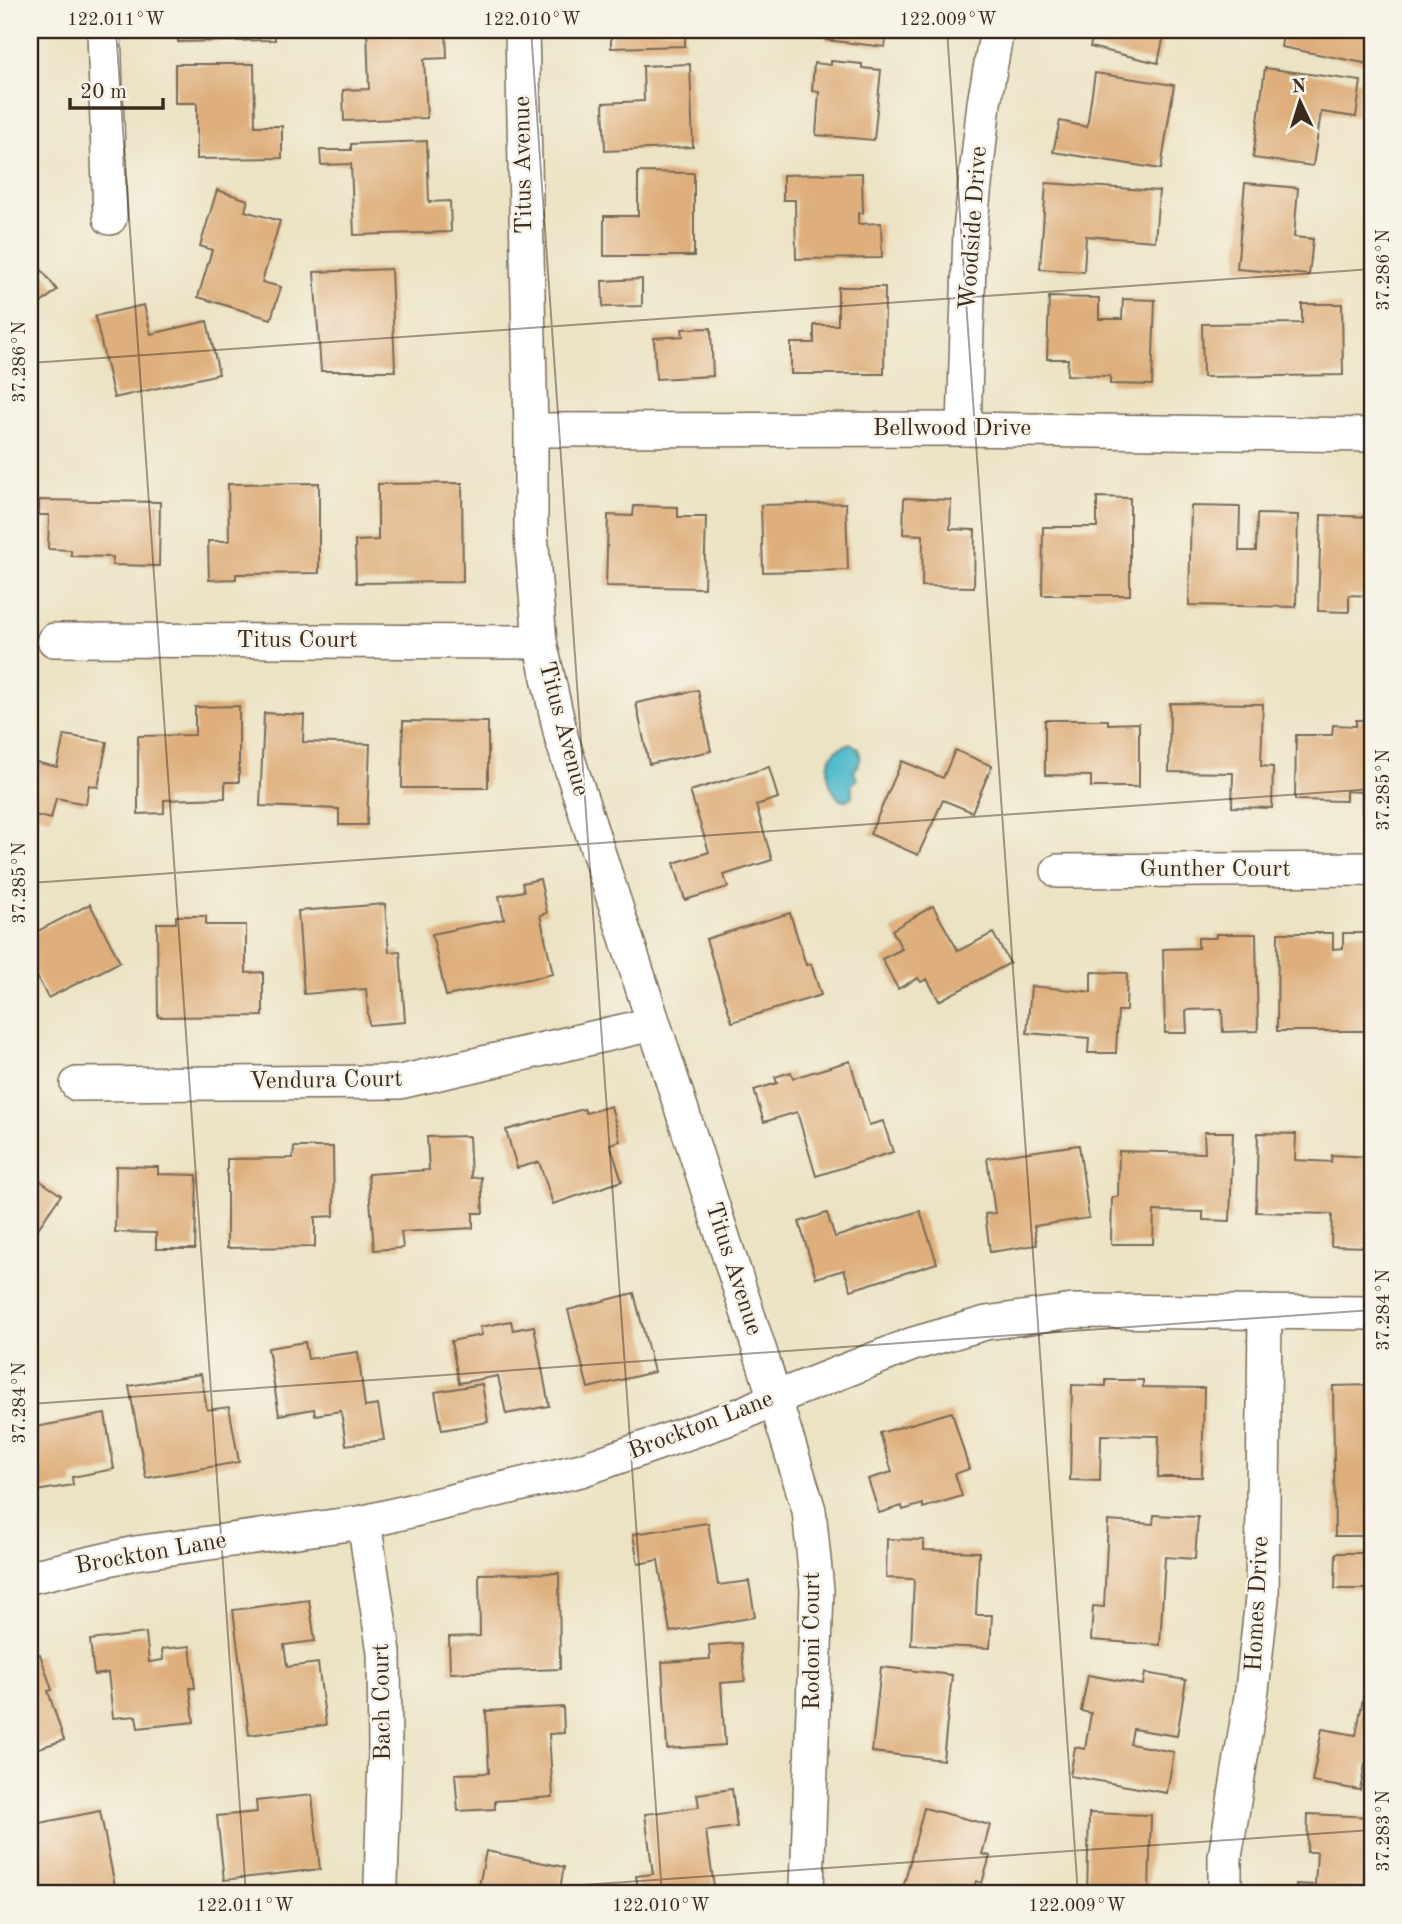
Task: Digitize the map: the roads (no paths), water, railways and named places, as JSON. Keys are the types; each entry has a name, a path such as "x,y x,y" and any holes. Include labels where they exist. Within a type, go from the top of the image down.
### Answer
{"street":[{"path":"104,30 110,218"},
{"name":"Titus Avenue","path":"522,30 531,534 540,642 562,740 775,1398"},
{"name":"Woodside Drive","path":"964,429 970,230 984,103 998,30"},
{"name":"Bellwood Drive","path":"531,430 964,429 1372,435"},
{"name":"Titus Court","path":"54,639 540,642"},
{"name":"Gunther Court","path":"1058,871 1372,869"},
{"name":"Vendura Court","path":"77,1084 400,1082 653,1024"},
{"name":"Brockton Lane","path":"30,1577 135,1553 364,1522 580,1470 743,1413 914,1344 986,1323 1073,1311 1372,1313"},
{"name":"Homes Drive","path":"1225,1894 1226,1857 1252,1690 1262,1598 1265,1312"},
{"name":"Rodoni Court","path":"775,1398 809,1510 817,1590 807,1888"},
{"name":"Bach Court","path":"364,1522 384,1652 385,1752 381,1882"}],"water":[{"path":"850,744 860,755 854,771 857,780 852,784 852,796 847,800 840,800 830,785 828,768 834,752"}]}
